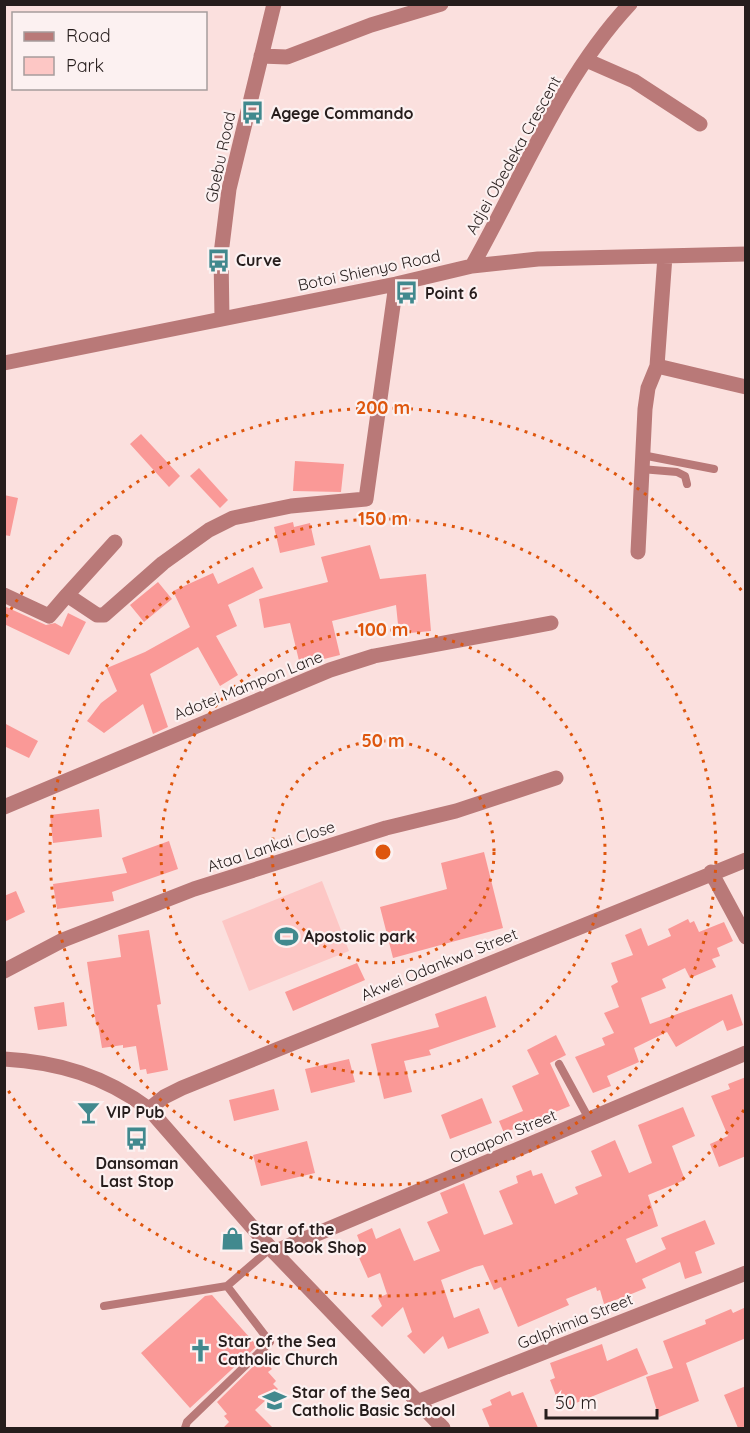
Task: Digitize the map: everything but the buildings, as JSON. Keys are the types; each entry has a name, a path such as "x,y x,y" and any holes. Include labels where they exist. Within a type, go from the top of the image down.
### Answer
{"street":[{"name":"Gbebu Road","path":"222,319 221,254 229,189 274,4"},
{"path":"261,56 287,57 371,25 441,4"},
{"name":"Adjei Obedeka Crescent","path":"472,266 553,113 606,30 630,4"},
{"path":"586,60 634,81 700,124"},
{"name":"Botoi Shienyo Road","path":"4,363 396,284 472,266 538,259 746,254"},
{"path":"638,552 641,462 648,388 657,366 665,256"},
{"path":"68,595 97,615 109,614 172,556 209,530 233,518 291,506 366,499 396,284"},
{"path":"657,366 746,387"},
{"path":"4,595 49,616 115,542"},
{"name":"Adotei Mampon Lane","path":"4,807 226,711 330,670 374,656 550,623"},
{"name":"Ataa Lankai Close","path":"4,971 63,940 194,890 386,828 456,811 556,778"},
{"name":"Akwei Odankwa Street","path":"149,1108 182,1088 711,872 746,860"},
{"path":"711,872 746,937"},
{"name":"Otaapon Street","path":"273,1250 746,1053"},
{"path":"4,1059 63,1066 97,1077 124,1090 149,1108 273,1250 442,1428"},
{"name":"Galphimia Street","path":"417,1402 746,1273"}],"lane":[{"path":"641,462 714,469"},
{"path":"641,462 677,472 685,476 687,484"},
{"path":"559,1064 590,1119"},
{"path":"104,1306 227,1286 273,1250"},
{"path":"185,1428 187,1422 270,1342 227,1286"}],"green space":[{"name":"Apostolic park","path":"322,881 349,951 249,991 222,921"}],"place":[{"name":"Agege Commando","path":"253,113"},
{"name":"Curve","path":"218,260"},
{"name":"Point 6","path":"407,293"},
{"name":"Apostolic park","path":"286,936"},
{"name":"VIP Pub","path":"88,1112"},
{"name":"Dansoman Last Stop","path":"137,1138"},
{"name":"Star of the Sea Book Shop","path":"232,1238"},
{"name":"Star of the Sea Catholic Church","path":"200,1350"},
{"name":"Star of the Sea Catholic Basic School","path":"274,1401"}]}
